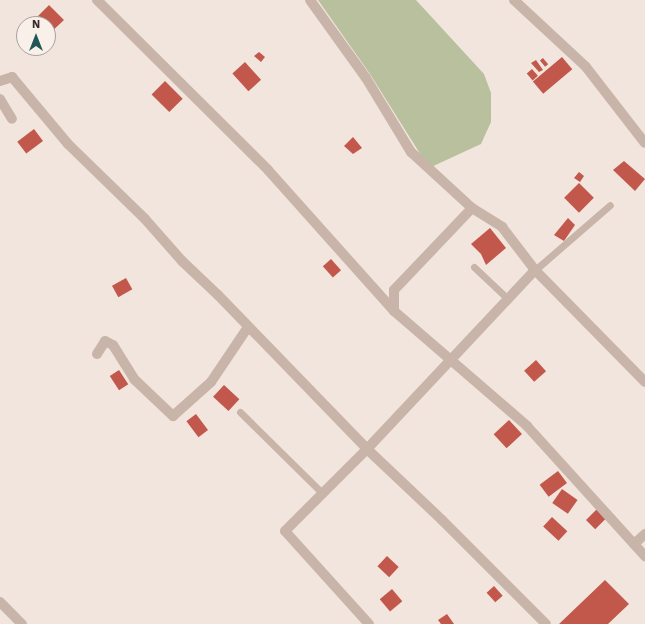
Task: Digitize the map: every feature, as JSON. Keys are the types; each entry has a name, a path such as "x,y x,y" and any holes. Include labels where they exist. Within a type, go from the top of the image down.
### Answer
{"street":[{"path":"97,0 268,170 394,311 527,426 645,556"},
{"path":"310,0 366,78 411,152 472,208 502,227 535,270 645,382"},
{"path":"514,0 586,67 645,143"},
{"path":"0,82 4,78 12,77 68,144 145,219 182,260 367,449 442,520 546,624"},
{"path":"0,99 12,119"},
{"path":"394,311 394,290 472,208"},
{"path":"368,624 285,531 367,449 535,270"},
{"path":"97,354 105,341 113,345 134,379 172,416 211,382 248,327"},
{"path":"634,544 645,534"},
{"path":"0,602 22,624"}],"lane":[{"path":"535,270 610,205"},
{"path":"474,267 508,299"},
{"path":"240,412 322,493"}],"green space":[{"path":"318,0 416,0 484,74 491,93 491,122 481,144 429,168 370,74"}],"building":[{"path":"49,5 64,20 56,27 56,16 38,16"},
{"path":"259,52 265,57 261,62 254,56"},
{"path":"562,57 572,69 543,94 533,81"},
{"path":"543,58 548,64 545,67 540,61"},
{"path":"536,60 543,70 539,72 531,63"},
{"path":"245,62 261,80 248,91 232,73"},
{"path":"532,69 538,76 533,80 527,74"},
{"path":"165,81 183,99 169,112 152,94"},
{"path":"34,129 43,141 26,154 17,142"},
{"path":"353,137 362,148 353,154 344,146"},
{"path":"624,161 645,179 635,191 613,170"},
{"path":"579,172 584,176 580,182 574,178"},
{"path":"579,183 594,198 579,213 564,198"},
{"path":"568,218 575,225 564,241 554,235"},
{"path":"490,228 506,248 486,265 481,254 471,244"},
{"path":"331,259 341,270 333,278 323,266"},
{"path":"126,278 132,289 118,297 112,286"},
{"path":"536,360 546,371 534,382 524,371"},
{"path":"119,370 128,384 119,390 110,376"},
{"path":"224,385 239,399 228,411 213,397"},
{"path":"196,414 208,430 198,437 186,421"},
{"path":"509,420 522,434 507,448 494,434"},
{"path":"558,471 567,483 549,497 540,485"},
{"path":"562,489 578,500 568,514 552,503"},
{"path":"598,508 607,517 595,529 586,520"},
{"path":"552,517 567,531 558,541 543,527"},
{"path":"387,556 399,567 389,577 377,566"},
{"path":"605,580 629,604 608,624 559,624"},
{"path":"494,586 503,596 495,602 487,593"},
{"path":"392,589 402,601 390,612 380,599"},
{"path":"447,614 454,624 441,624 438,620"}]}
